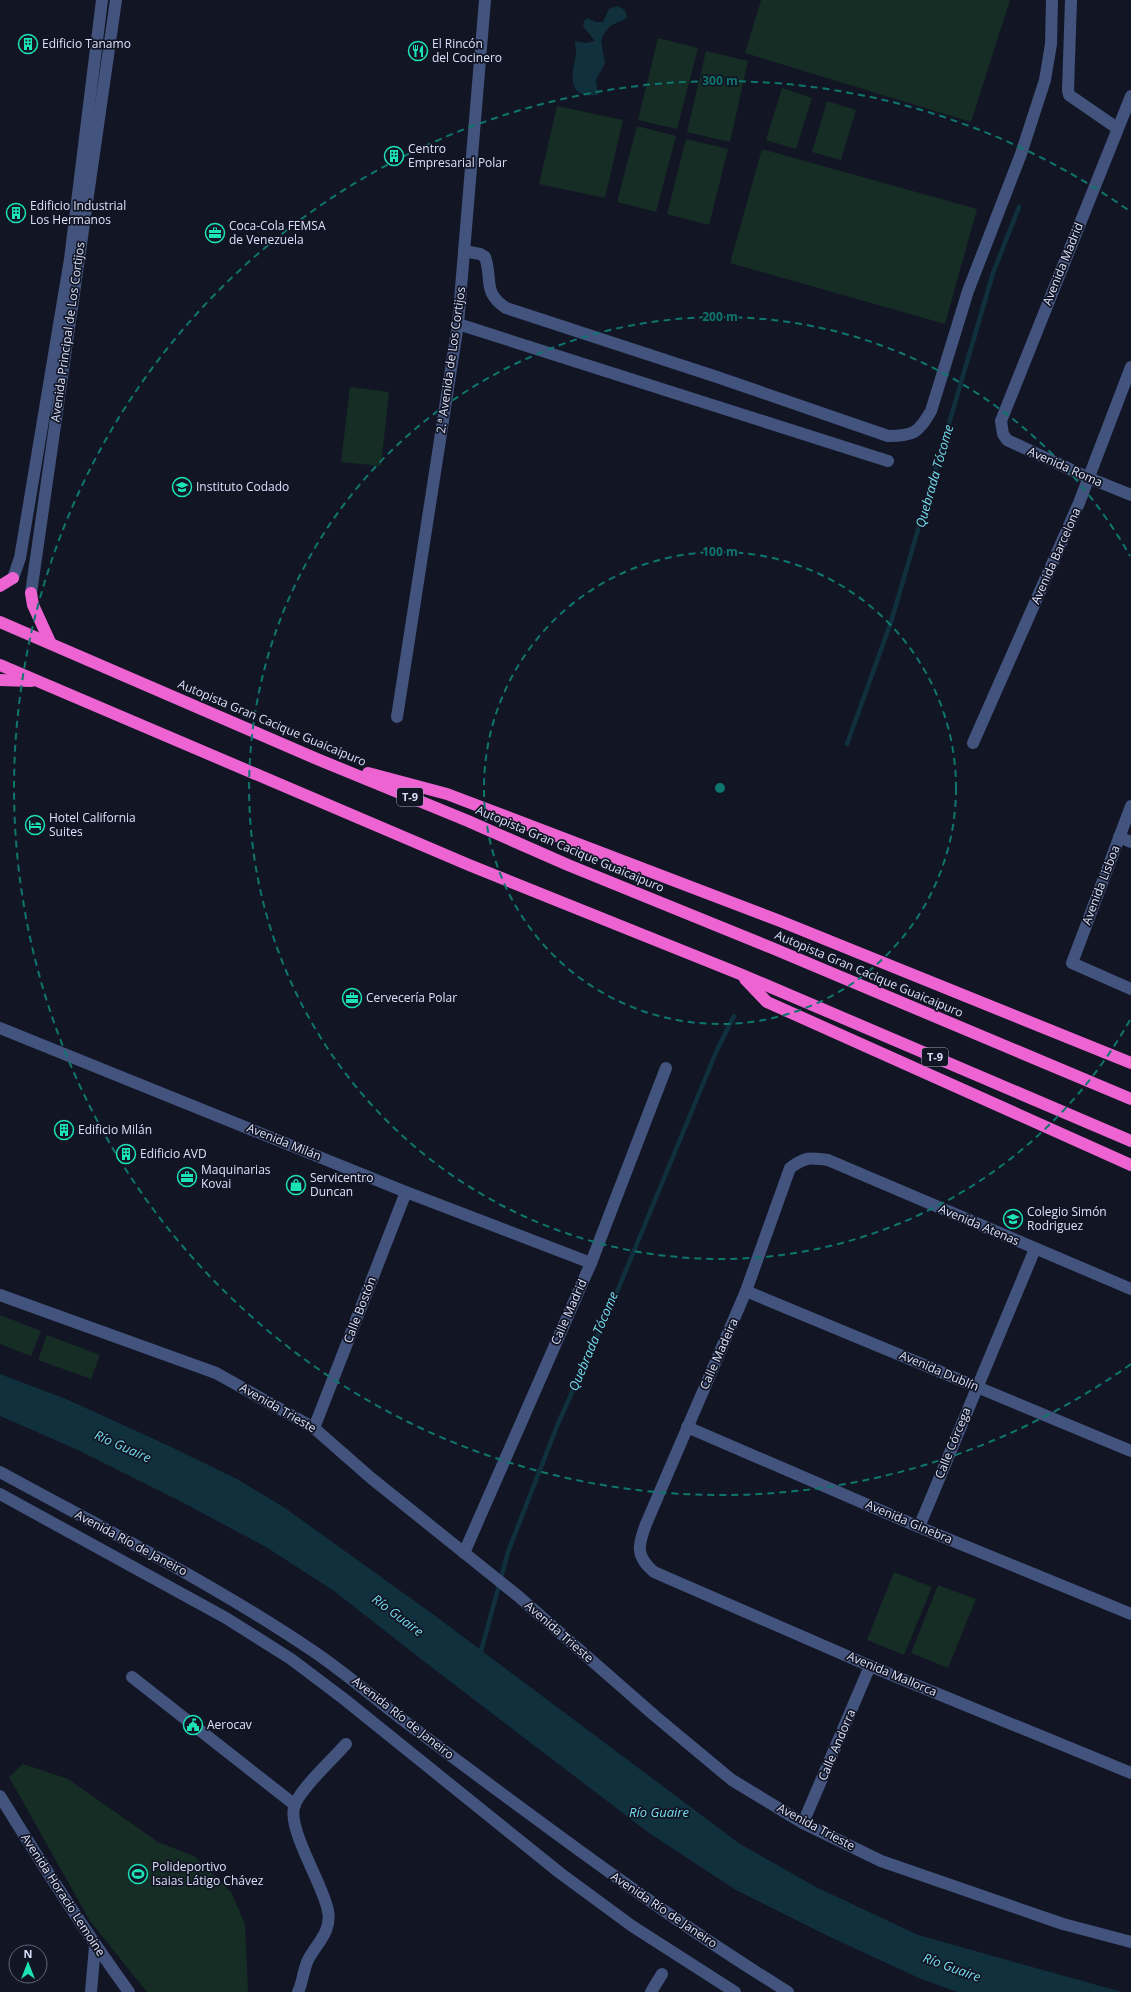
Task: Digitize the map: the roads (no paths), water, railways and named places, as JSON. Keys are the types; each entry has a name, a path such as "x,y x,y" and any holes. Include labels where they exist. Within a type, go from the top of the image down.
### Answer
{"highway":[{"path":"0,586 13,578"},
{"path":"31,592 33,605 50,642"},
{"name":"Autopista Gran Cacique Guaicaipuro","path":"0,622 50,642 317,759 468,821 568,865 772,948 1131,1099"},
{"name":"T-9","path":"0,665 469,865 740,974 1131,1141"},
{"path":"0,680 38,681"},
{"path":"317,759 447,794 780,921 1131,1062"},
{"path":"740,974 767,1002 1131,1165"}],"street":[{"name":"Avenida Principal de Los Cortijos","path":"13,578 20,558 70,259 102,0"},
{"name":"Avenida Principal de Los Cortijos","path":"31,592 116,0"},
{"name":"2.ª Avenida de Los Cortijos","path":"397,717 458,324 485,0"},
{"path":"464,251 480,254 485,257 490,291 495,301 506,308 717,377 888,436 906,436 921,428 931,411 968,291 1021,154 1044,80 1051,44 1052,0"},
{"path":"1071,0 1069,95 1117,128"},
{"name":"Avenida Madrid","path":"1003,434 1001,421 1131,96"},
{"path":"458,324 888,461"},
{"name":"Avenida Barcelona","path":"973,743 1089,478 1131,366"},
{"name":"Avenida Roma","path":"1003,434 1007,440 1089,478 1131,495"},
{"name":"Avenida Lisboa","path":"1131,806 1072,963 1131,989"},
{"path":"1119,837 1131,842"},
{"name":"Avenida Milán","path":"0,1028 406,1192 591,1263"},
{"name":"Calle Madrid","path":"464,1553 591,1263 666,1068"},
{"name":"Calle Madeira","path":"654,1572 645,1564 639,1549 640,1540 746,1291 790,1168 801,1159 813,1158 828,1160"},
{"name":"Avenida Atenas","path":"828,1160 1131,1289"},
{"name":"Calle Bostón","path":"314,1428 406,1192"},
{"name":"Calle Córcega","path":"919,1527 976,1387 1035,1249"},
{"name":"Avenida Dublín","path":"746,1291 1131,1451"},
{"name":"Avenida Trieste","path":"0,1295 216,1373 314,1428 371,1478 518,1596 655,1716 732,1780 803,1823 881,1861 1063,1924 1131,1942"},
{"name":"Avenida Ginebra","path":"687,1427 919,1527 1131,1614"},
{"name":"Avenida Río de Janeiro","path":"0,1472 187,1573 314,1652 612,1875 731,1956 788,1992"},
{"name":"Avenida Río de Janeiro","path":"0,1494 226,1618 291,1659 350,1704 560,1873 632,1926 735,1992"},
{"name":"Avenida Mallorca","path":"654,1572 870,1666 1131,1773"},
{"name":"Calle Andorra","path":"803,1823 870,1666"},
{"path":"132,1677 294,1805"},
{"path":"298,1992 307,1961 327,1931 329,1911 294,1824 294,1805 312,1781 346,1744"},
{"name":"Avenida Horacio Lemoine","path":"0,1796 95,1946 129,1992"},
{"path":"91,1992 95,1946"},
{"path":"650,1992 662,1974"}],"water":[{"path":"617,6 625,10 627,18 610,26 601,41 605,63 596,80 598,95 580,93 576,89 573,77 576,52 575,41 586,43 595,41 583,26 584,21 587,18 596,22 603,22 609,9"},
{"name":"Río Guaire","path":"0,1374 66,1399 167,1445 237,1479 285,1508 434,1615 740,1844 818,1888 918,1935 1122,1992 957,1992 919,1978 828,1936 736,1890 649,1833 334,1591 266,1547 180,1501 78,1450 0,1416"}],"waterway":[{"name":"Quebrada Tócome","path":"847,744 891,622 993,273 1019,207"},
{"name":"Quebrada Tócome","path":"480,1655 508,1552 557,1426 617,1292 717,1050 734,1016"}],"place":[{"name":"Edificio Tanamo","path":"28,44"},
{"name":"El Rincón del Cocinero","path":"418,51"},
{"name":"Centro Empresarial Polar","path":"394,156"},
{"name":"Edificio Industrial Los Hermanos","path":"16,213"},
{"name":"Coca-Cola FEMSA de Venezuela","path":"215,233"},
{"name":"Instituto Codado","path":"182,487"},
{"name":"Hotel California Suites","path":"35,825"},
{"name":"Cervecería Polar","path":"352,998"},
{"name":"Edificio Milán","path":"64,1130"},
{"name":"Edificio AVD","path":"126,1154"},
{"name":"Maquinarias Kovai","path":"187,1177"},
{"name":"Servicentro Duncan","path":"296,1185"},
{"name":"Colegio Simón Rodriguez","path":"1013,1219"},
{"name":"Aerocav","path":"193,1725"},
{"name":"Polideportivo Isaias Látigo Chávez","path":"138,1874"}]}
